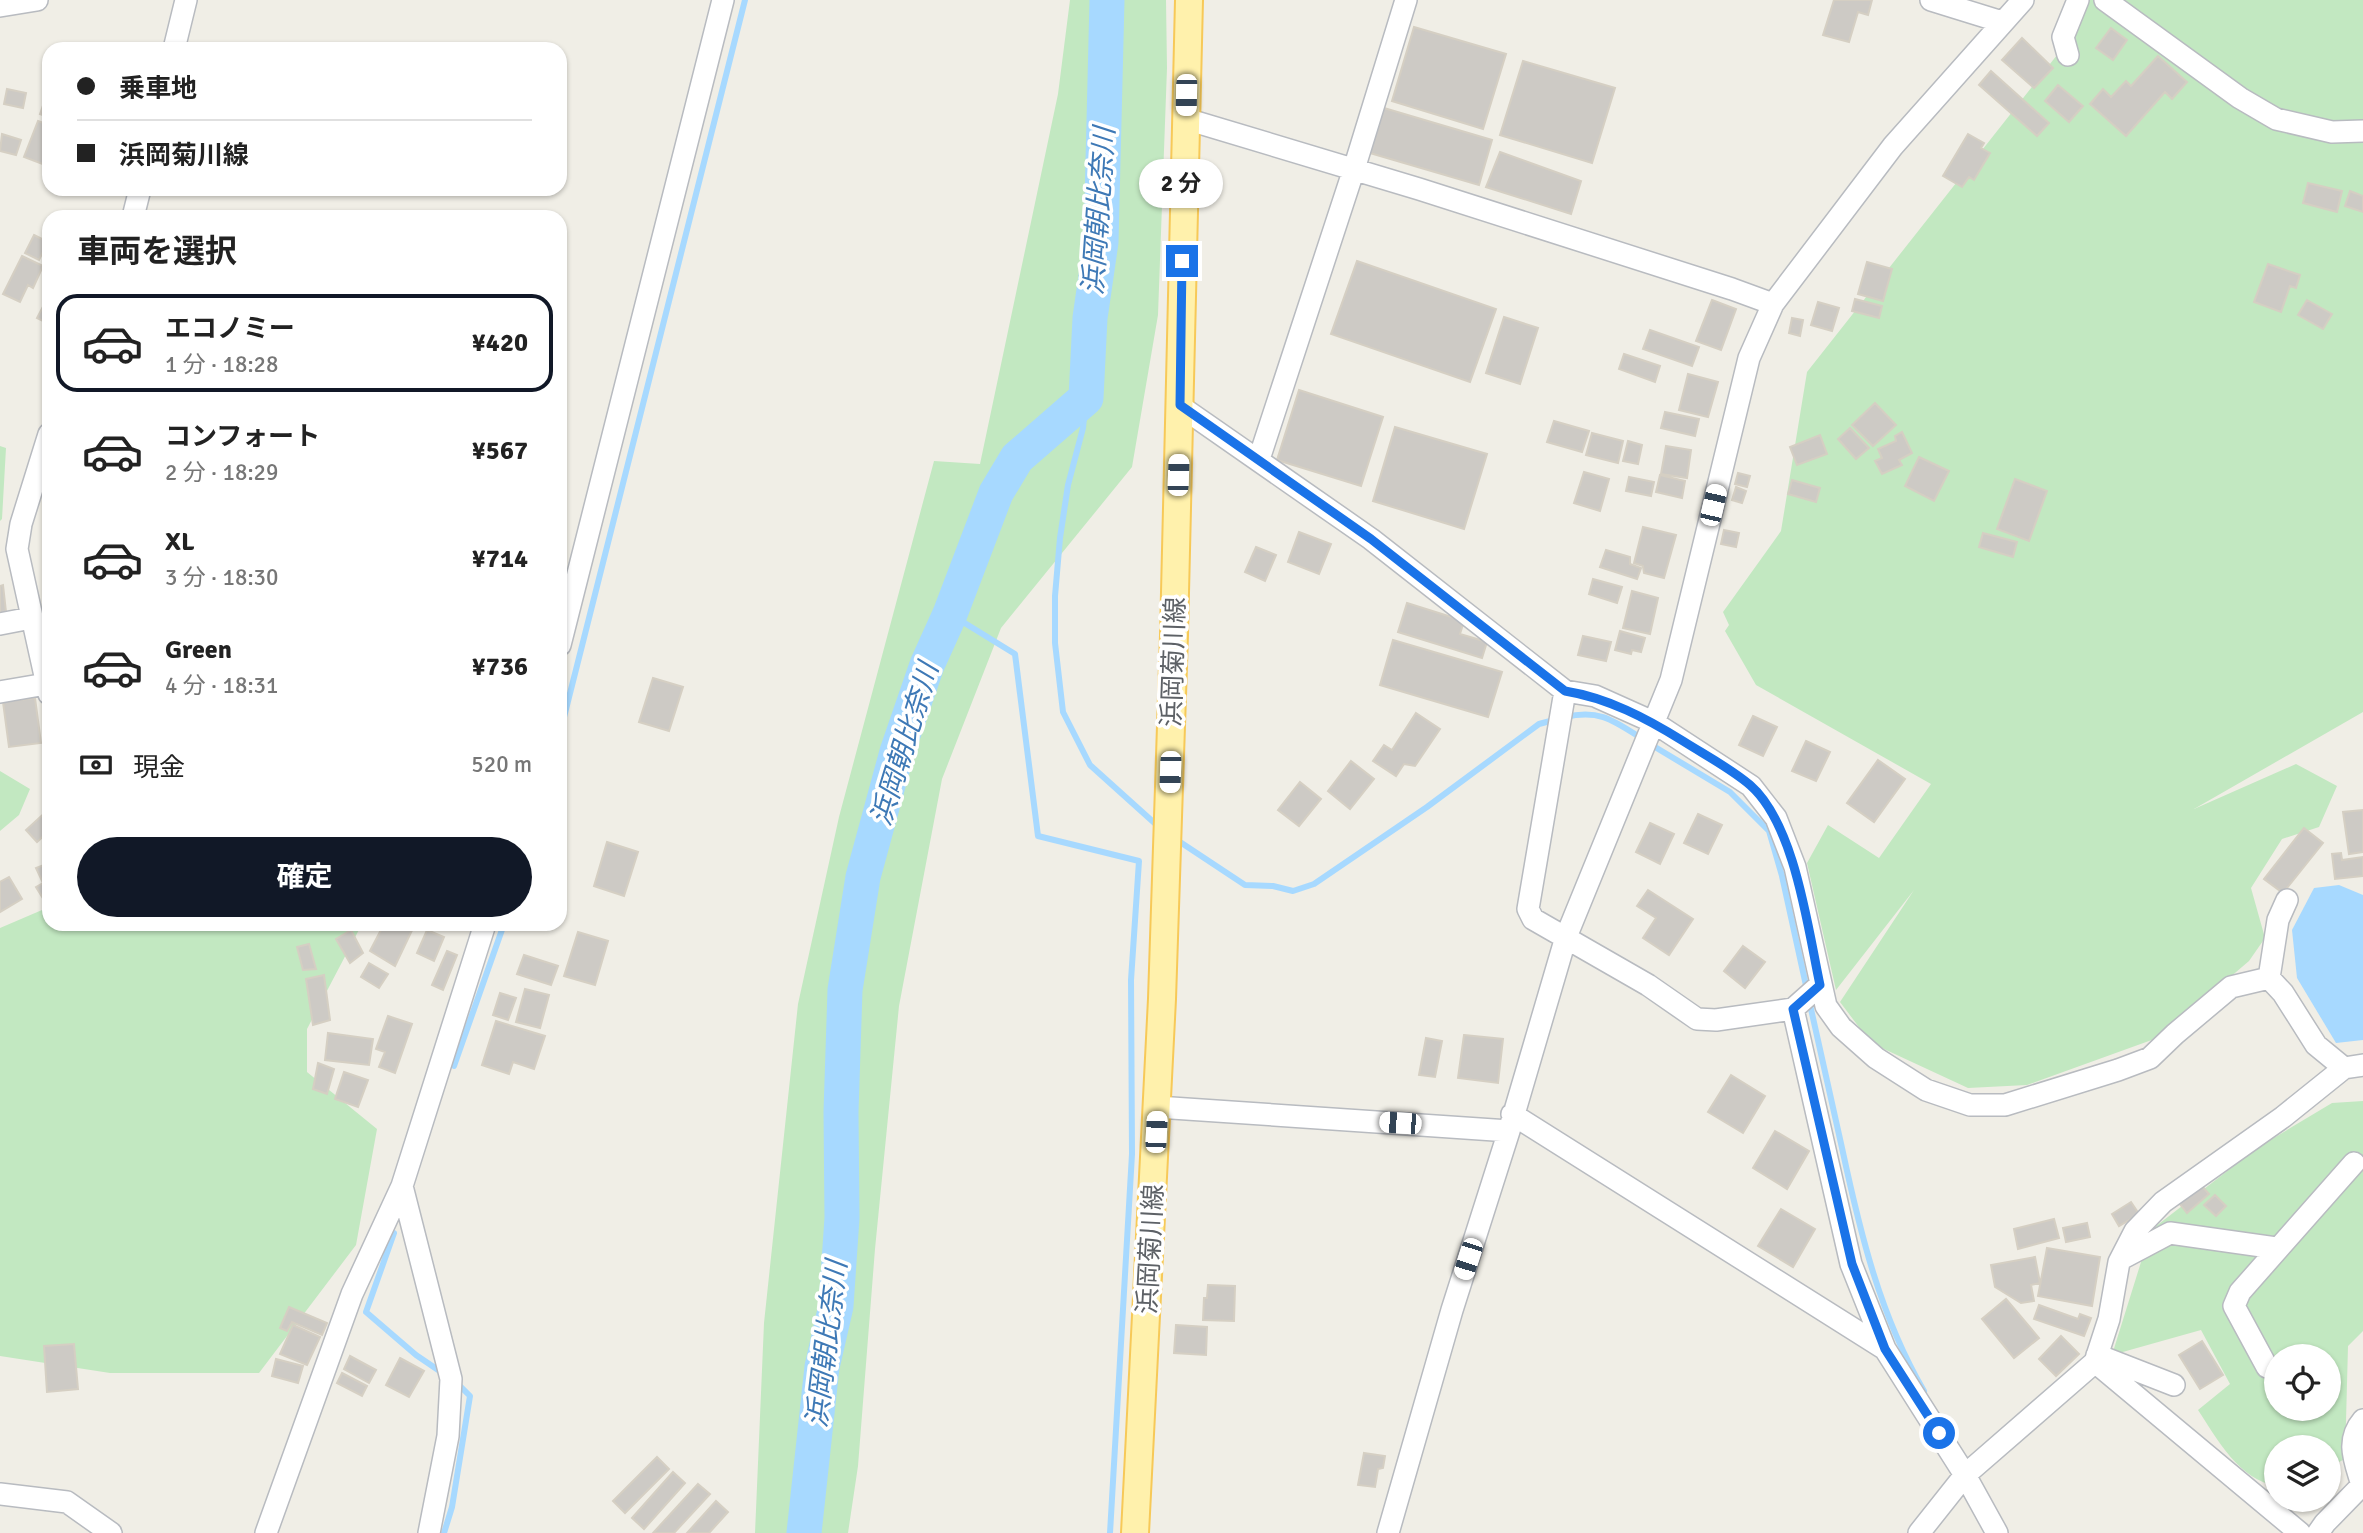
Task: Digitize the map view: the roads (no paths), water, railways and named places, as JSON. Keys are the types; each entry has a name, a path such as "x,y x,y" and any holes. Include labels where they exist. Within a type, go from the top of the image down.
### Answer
{"main road":[{"name":"浜岡菊川線","path":"1135,1533 1162,999 1189,0"}],"street":[{"path":"0,6 37,0"},
{"path":"176,42 186,0"},
{"path":"567,617 723,0"},
{"path":"1259,459 1406,0"},
{"path":"1931,0 2002,22"},
{"path":"1388,1533 1452,1310 1566,937 1671,680 1749,358 1773,304 1893,146 2023,0"},
{"path":"2068,55 2063,37 2078,0"},
{"path":"2105,0 2240,98 2276,119 2332,132 2363,131"},
{"path":"1186,119 1354,169 1773,304"},
{"path":"1180,405 1371,539 1565,691 1595,696 1653,723 1751,786 1776,818 1795,867 1826,1006 1841,1027 1876,1058 1926,1090 1970,1105 2005,1105 2150,1058 2231,987 2269,978"},
{"path":"42,456 21,524 17,549 42,667"},
{"path":"0,624 31,618"},
{"path":"0,692 42,689"},
{"path":"1565,691 1528,908 1533,919 1648,985 1697,1019 1716,1020 1793,1009 1820,985"},
{"path":"2269,978 2278,920 2287,900"},
{"path":"266,1533 352,1294 402,1186 483,931"},
{"path":"1919,1533 1965,1475 2096,1359 2109,1319 2121,1259 2135,1231 2163,1202 2353,1066 2316,1045 2283,993 2269,978"},
{"path":"1793,1009 1852,1264 1885,1349 1965,1475 1997,1533"},
{"path":"1157,1107 1510,1122 1885,1349"},
{"path":"2264,1361 2234,1306 2240,1292 2276,1248 2354,1163"},
{"path":"402,1186 451,1378 448,1436 429,1533"},
{"path":"2121,1259 2170,1233 2276,1248"},
{"path":"2096,1359 2174,1384"},
{"path":"2096,1359 2300,1533"},
{"path":"2318,1533 2362,1485 2351,1443 2363,1420"},
{"path":"0,1494 67,1502 111,1533"}],"water":[{"path":"2339,885 2363,895 2363,1040 2336,1043 2297,978 2292,930 2314,888"}],"waterway":[{"path":"567,705 745,0"},
{"name":"浜岡朝比奈川","path":"804,1533 822,1367 836,1306 842,1218 841,1112 845,990 863,877 897,752 927,665 950,614 996,493 1017,458 1086,398 1090,318 1101,242 1107,0"},
{"path":"1086,398 1083,428 1068,485 1055,596 1055,643 1063,712 1090,765 1160,828"},
{"path":"950,614 1015,654 1038,836 1139,861 1131,980 1132,1154 1110,1533"},
{"path":"1565,717 1597,715 1641,738"},
{"path":"1174,838 1245,885 1273,886 1293,891 1314,884 1427,807 1539,724 1554,720"},
{"path":"1650,744 1730,792 1769,831 1782,876 1807,990"},
{"path":"454,1066 502,931"},
{"path":"1809,1000 1856,1211 1873,1273 1895,1333 1924,1391"},
{"path":"394,1233 366,1312 416,1355 444,1374"},
{"path":"444,1533 452,1507 470,1396 456,1382"}]}
